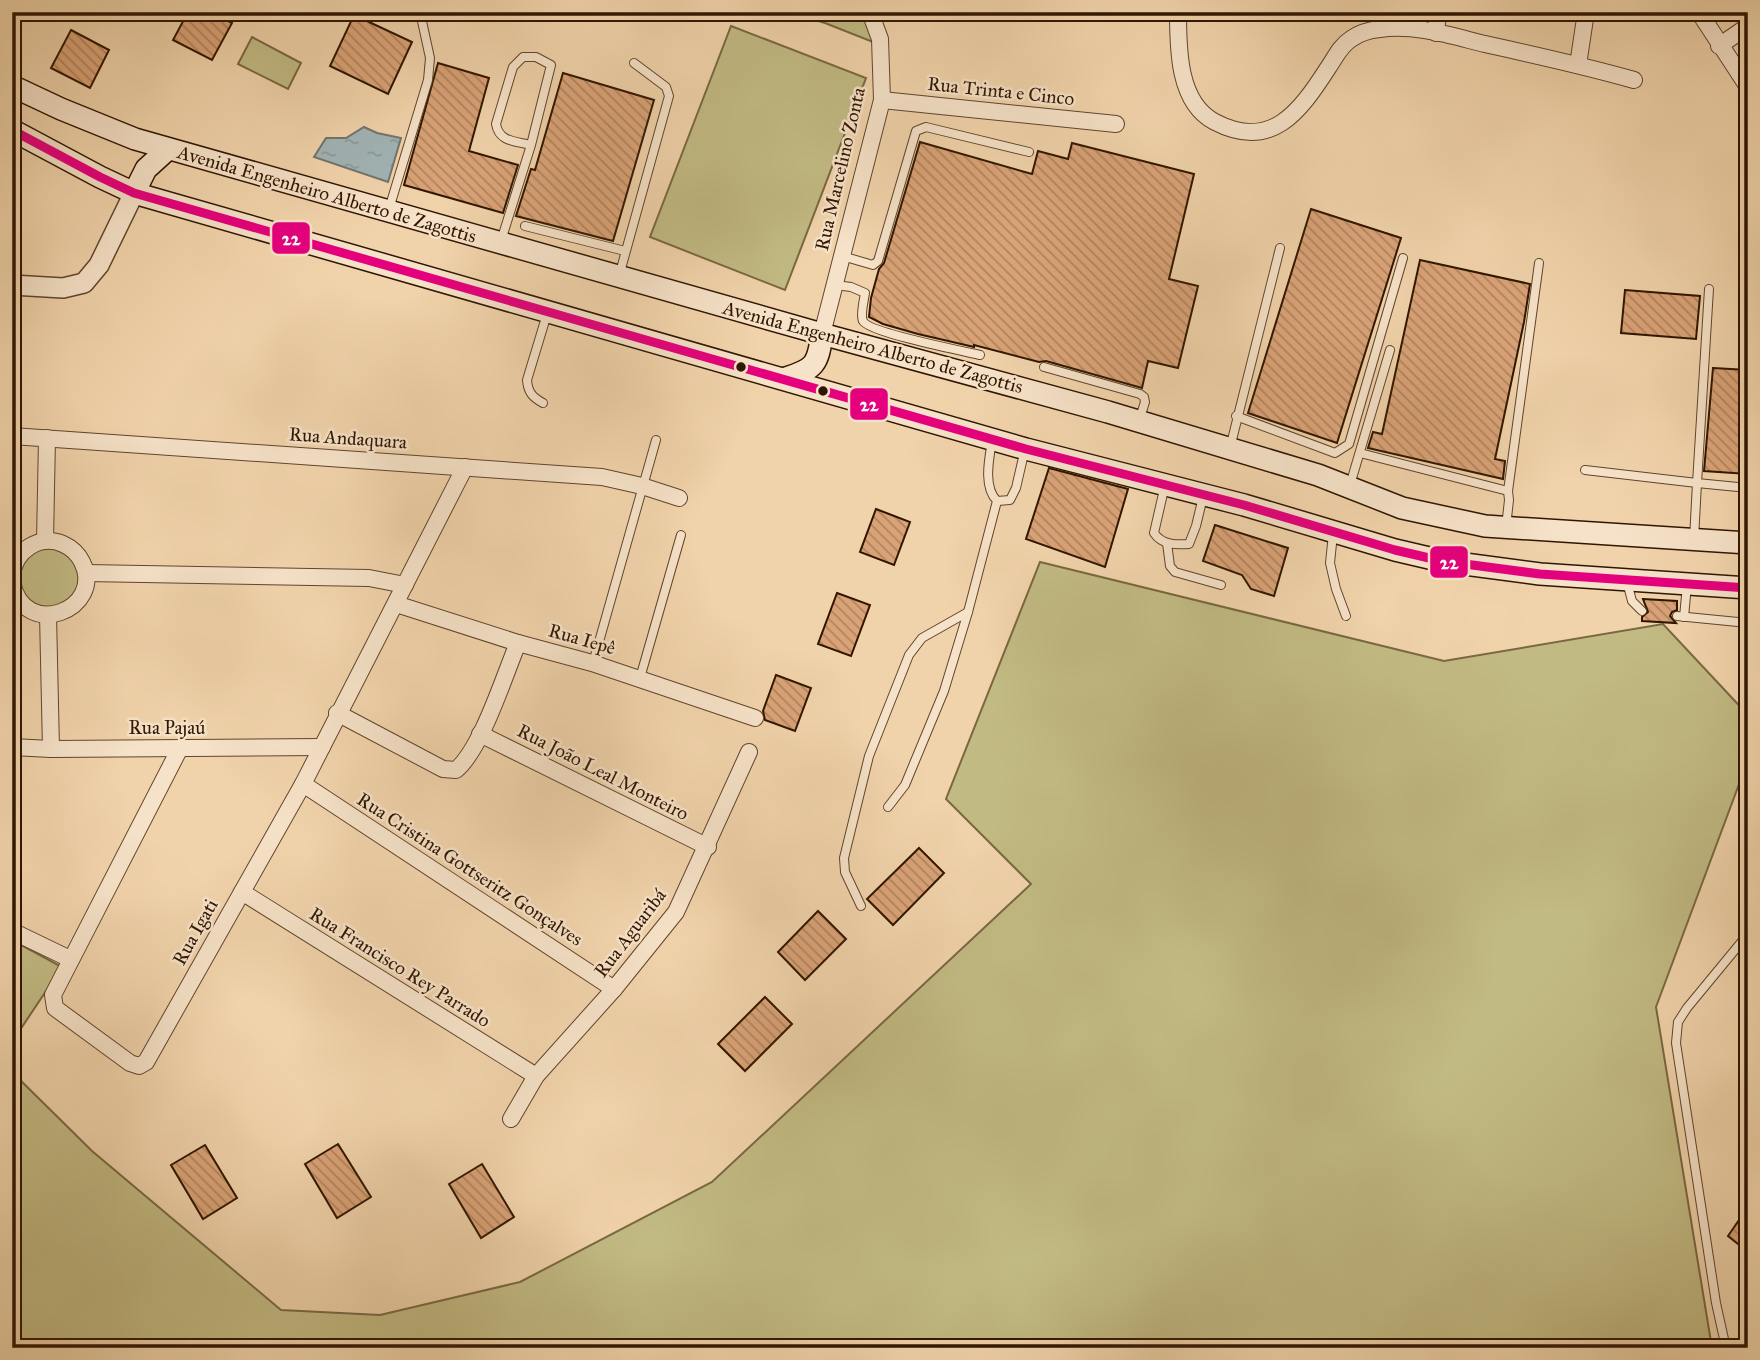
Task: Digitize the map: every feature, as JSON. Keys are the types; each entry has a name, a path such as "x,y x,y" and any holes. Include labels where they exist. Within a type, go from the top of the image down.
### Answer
{"main road":[{"name":"Avenida Engenheiro Alberto de Zagottis","path":"12,86 135,139 1139,421 1318,475 1402,508 1461,522 1506,527 1748,543"},
{"path":"12,130 134,193 1026,449 1203,494 1442,561 1540,574 1748,588"},
{"path":"134,193 146,169 168,149"},
{"path":"786,379 808,370 814,364 822,334"}],"street":[{"name":"Rua Marcelino Zonta","path":"822,334 882,100 880,39 870,12"},
{"path":"1178,12 1182,72 1194,103 1208,118 1231,130 1252,134 1266,132 1281,124 1301,106 1349,40 1379,29 1396,28 1436,33 1634,80"},
{"path":"1436,33 1438,12"},
{"path":"1578,65 1586,12"},
{"path":"1699,12 1748,87"},
{"path":"1719,46 1748,26"},
{"name":"Rua Trinta e Cinco","path":"882,100 1116,124"},
{"path":"12,285 63,288 83,283 99,265 134,193"},
{"name":"Rua Andaquara","path":"12,436 602,477 678,498"},
{"path":"45,541 47,438"},
{"name":"Rua Igati","path":"180,748 53,995 55,1008 130,1063 139,1066 146,1062 303,783 465,467"},
{"path":"12,575 16,560 23,551 45,541 56,541 74,551 81,559 86,573 85,588 72,608 48,615 27,608 19,600 12,582"},
{"path":"86,573 369,578 405,585"},
{"name":"Rua Iepê","path":"396,604 640,678 754,719"},
{"path":"48,615 51,749"},
{"path":"337,713 443,769 456,769 465,762 480,734 518,643"},
{"name":"Rua João Leal Monteiro","path":"480,734 708,847"},
{"name":"Rua Pajaú","path":"12,748 322,747"},
{"name":"Rua Aguaribá","path":"511,1119 536,1076 614,989 676,912 708,847 749,752"},
{"name":"Rua Cristina Gottseritz Gonçalves","path":"303,783 614,989"},
{"name":"Rua Francisco Rey Parrado","path":"242,892 536,1076"},
{"path":"12,931 70,958"}],"lane":[{"path":"389,211 428,80 430,58 420,12"},
{"path":"500,243 531,145 551,65 536,57 523,57 513,67 496,124 497,132 503,139 531,145"},
{"path":"619,276 669,96 666,87 634,63"},
{"path":"842,256 873,265 878,261 916,131 926,127 1029,152"},
{"path":"525,226 625,251"},
{"path":"1230,448 1280,248"},
{"path":"1236,416 1335,453 1349,444 1403,258"},
{"path":"1506,527 1508,491 1539,263"},
{"path":"835,285 851,287 865,293 861,318 864,323 882,331 979,355"},
{"path":"1694,539 1709,289"},
{"path":"542,403 532,397 527,388 527,380 547,311"},
{"path":"1349,488 1390,351"},
{"path":"1044,367 1140,394 1145,402 1139,421"},
{"path":"888,807 905,785 944,691 968,612 997,501 989,486 992,438"},
{"path":"592,663 656,440"},
{"path":"997,501 1010,500 1016,488 1026,449"},
{"path":"1360,453 1508,491"},
{"path":"1585,470 1748,488"},
{"path":"1165,484 1154,533 1158,539 1167,543 1189,544 1203,494"},
{"path":"1333,531 1330,563 1346,616"},
{"path":"640,678 681,535"},
{"path":"1167,543 1170,566 1175,572 1221,585"},
{"path":"1626,580 1632,601 1642,611"},
{"path":"1687,584 1680,617 1748,623"},
{"path":"861,906 845,872 844,858 869,756 909,654 922,638 968,612"},
{"path":"1726,1348 1716,1303 1676,1043 1678,1022 1687,1007 1748,934"}],"shaded area":[{"path":"790,12 866,12 878,44 825,23"},
{"path":"731,26 866,78 785,290 650,237"},
{"path":"252,37 301,63 288,89 238,64"},
{"path":"45,541 81,559 80,599 37,613 12,582 13,570"},
{"path":"1040,562 1444,661 1663,624 1748,715 1748,760 1656,1007 1712,1348 12,1348 12,1072 92,1151 281,1310 380,1315 520,1282 712,1182 1031,884 946,799"},
{"path":"12,940 62,967 12,1042"}],"water":[{"path":"364,127 401,138 388,182 314,157 326,138 346,138"}],"building":[{"path":"188,12 212,12 232,23 212,60 173,40"},
{"path":"354,15 412,42 388,94 330,66"},
{"path":"71,30 109,50 90,88 51,68"},
{"path":"438,63 489,78 469,151 518,165 503,213 404,185"},
{"path":"563,73 654,100 613,241 516,216 531,169 535,170"},
{"path":"920,142 1032,174 1038,151 1068,159 1072,143 1194,174 1169,279 1198,286 1178,368 1148,361 1142,388 1046,361 1039,362 918,334 869,317 879,269 884,263"},
{"path":"1311,209 1401,238 1337,443 1248,413"},
{"path":"1420,260 1530,284 1495,459 1505,461 1503,479 1368,448 1373,432 1382,434"},
{"path":"1625,290 1700,296 1696,339 1621,333"},
{"path":"1713,368 1748,370 1748,474 1704,471"},
{"path":"1049,468 1128,489 1105,567 1026,539"},
{"path":"876,509 910,522 894,565 860,552"},
{"path":"1215,525 1288,548 1274,596 1251,589 1242,575 1203,561"},
{"path":"837,593 870,605 851,656 818,644"},
{"path":"1643,599 1677,601 1677,610 1670,616 1676,623 1642,621 1642,617 1648,612"},
{"path":"776,675 811,688 795,731 765,720 763,711"},
{"path":"919,848 944,873 893,925 867,899"},
{"path":"818,911 846,939 805,980 778,952"},
{"path":"765,997 792,1024 745,1071 718,1044"},
{"path":"338,1144 371,1197 337,1218 305,1164"},
{"path":"205,1145 237,1198 203,1219 171,1165"},
{"path":"482,1164 514,1217 481,1238 449,1184"},
{"path":"1748,1207 1748,1252 1728,1236"}],"transit line":[{"name":"22","path":"12,130 134,193 1026,449 1244,505 1395,550 1442,561 1540,574 1748,588"}]}
